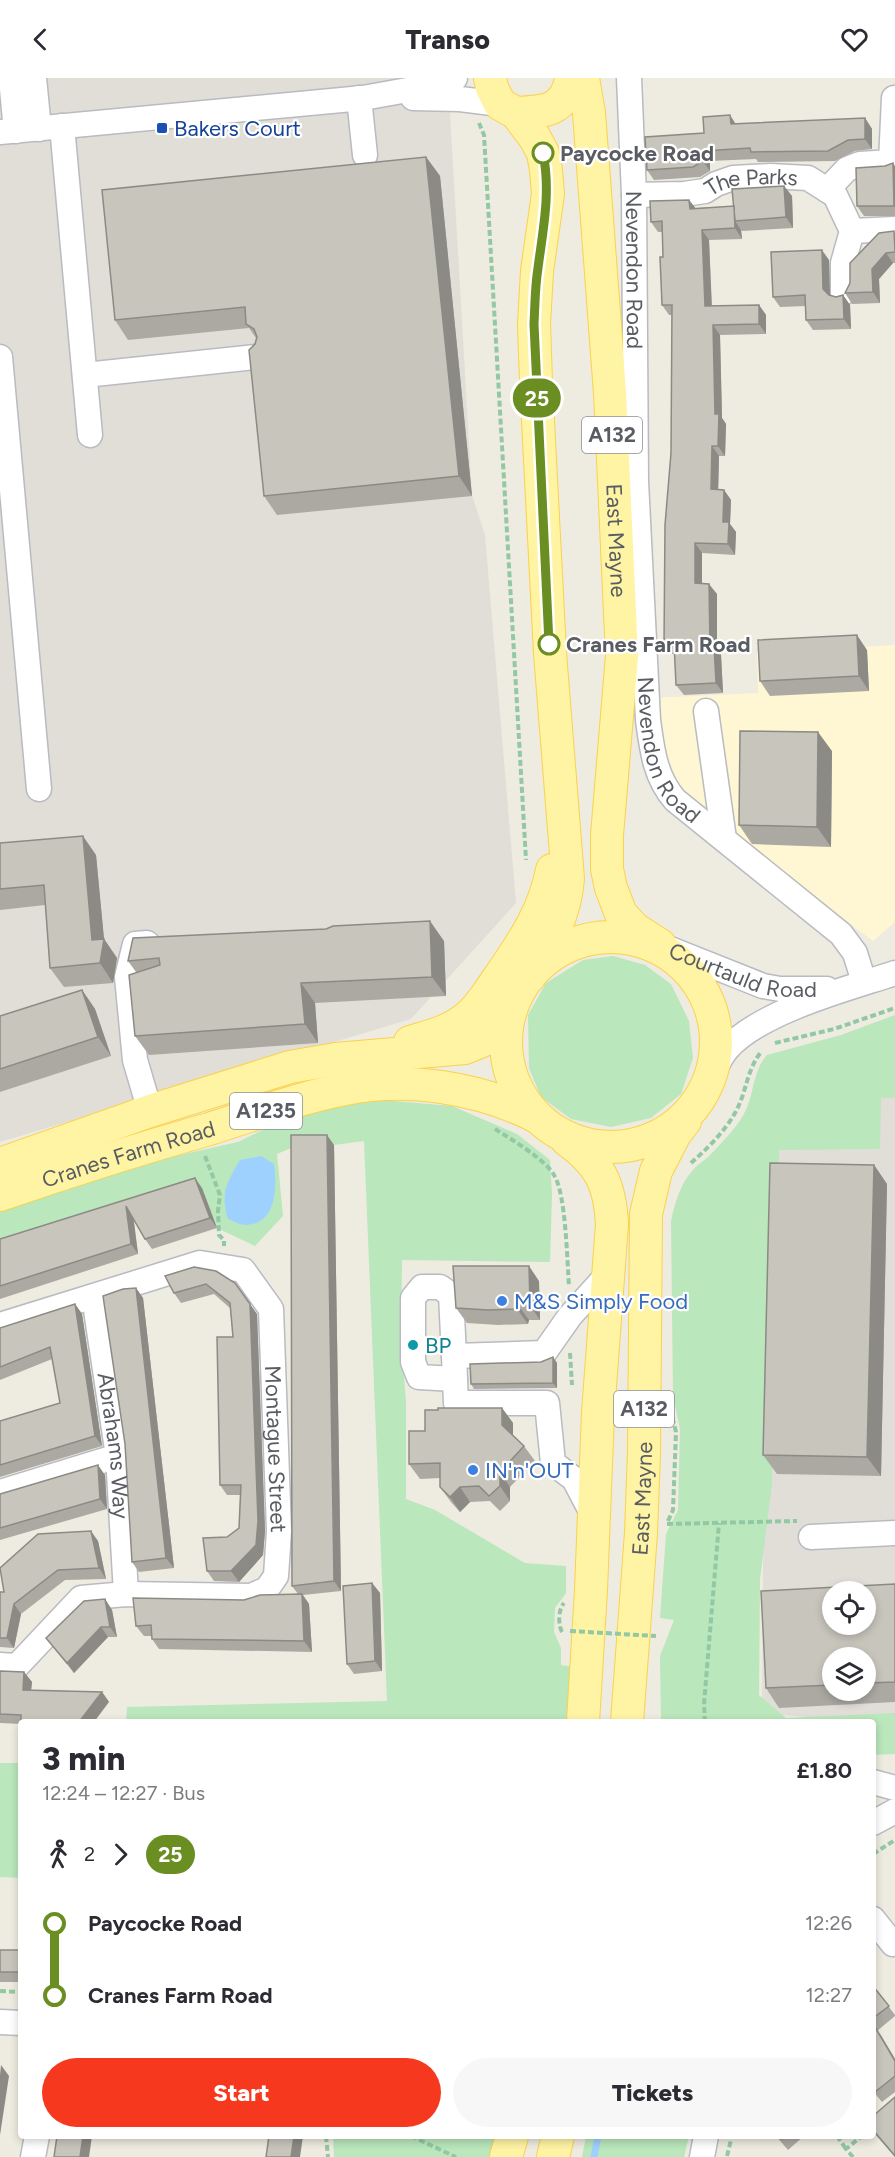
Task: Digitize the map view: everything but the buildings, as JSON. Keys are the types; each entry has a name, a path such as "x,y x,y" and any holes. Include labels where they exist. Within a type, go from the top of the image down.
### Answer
{"main road":[{"path":"496,104 543,112 557,105 564,98 571,78"},
{"name":"East Mayne","path":"583,78 589,113 608,370 622,656 607,835 607,869 611,888 621,914 635,929 660,945"},
{"name":"A132","path":"496,104 536,138 543,153 546,170 548,194 537,271 534,324 550,653 568,865 567,892 555,933 530,976 512,1008 507,1028 506,1050 515,1086 535,1116 561,1136 582,1144 602,1147 631,1145 662,1134 695,1108 711,1077 715,1050 713,1030 700,990 689,971 677,957 660,945 630,935 602,936 573,944 550,955 530,976"},
{"path":"336,1059 443,1032 475,1010 526,938 541,909 552,868 561,795"},
{"name":"Cranes Farm Road","path":"0,1164 150,1111 290,1067 336,1059 465,1048 489,1038 505,1021 512,1008"},
{"name":"Cranes Farm Road","path":"0,1195 116,1156 305,1098 345,1089 386,1084 435,1087 495,1099 535,1116"},
{"name":"East Mayne","path":"628,1719 645,1641 646,1214 651,1187 664,1154 675,1134 695,1108"},
{"name":"East Mayne","path":"561,1136 588,1157 597,1168 604,1182 611,1212 610,1272 598,1413 583,1719"},
{"path":"506,2157 511,2139"},
{"path":"553,2157 557,2139"}],"street":[{"path":"11,78 29,130 85,375 90,435"},
{"path":"29,130 34,78"},
{"path":"29,130 361,98 430,86 455,78"},
{"name":"Nevendon Road","path":"629,78 634,195 636,480 648,720 658,775 675,800 841,934 855,953 864,982"},
{"path":"361,98 460,99 496,104"},
{"path":"361,98 365,155"},
{"path":"827,190 847,169 860,164 891,162 894,98"},
{"name":"The Parks","path":"634,195 684,194 705,191 733,178 770,176 808,178 835,195 852,231"},
{"path":"843,293 843,263 852,231 895,229"},
{"path":"0,357 39,789"},
{"path":"85,375 256,357"},
{"path":"706,711 724,839"},
{"path":"150,1111 135,1060 127,977 135,944 169,942"},
{"name":"Courtauld Road","path":"660,945 763,986 825,989 864,982"},
{"name":"Courtauld Road","path":"711,1077 726,1050 750,1030 809,1002 895,973"},
{"name":"Montague Street","path":"0,1325 200,1263 243,1270 271,1309 279,1531 276,1576 267,1589 251,1596 126,1594 81,1598 17,1666 0,1665"},
{"path":"594,1517 574,1479 553,1462 546,1395 456,1403 455,1368 544,1358 570,1316 610,1272"},
{"name":"Abrahams Way","path":"94,1297 118,1456 126,1594"},
{"path":"0,1492 118,1456"},
{"path":"806,1529 895,1533"},
{"path":"637,1719 635,1705 645,1641"},
{"path":"876,1783 895,1788"},
{"path":"876,1923 894,1944"},
{"path":"0,2022 18,2024"},
{"path":"33,2157 36,2139"},
{"path":"702,2157 705,2139"}],"path":[{"path":"496,104 484,135 527,857 525,868"},
{"path":"772,1044 834,1029 895,1008"},
{"path":"688,1166 735,1114 744,1093 752,1063 762,1050"},
{"path":"202,1147 220,1195 219,1235 224,1240 225,1267"},
{"path":"670,1409 676,1432 673,1510 666,1524 719,1523 806,1529"},
{"path":"705,1719 704,1704 719,1523"},
{"path":"570,1630 645,1641"},
{"path":"876,1852 895,1840"},
{"path":"0,1991 18,1992"},
{"path":"326,2139 328,2157"},
{"path":"417,2139 456,2157"},
{"path":"727,2157 731,2139"},
{"path":"839,2139 853,2157"},
{"path":"846,2149 858,2139"}],"shaded area":[{"path":"0,78 448,78 472,495 485,535 516,903 411,1019 0,1142"},
{"path":"895,645 895,922 873,941 676,795 658,765 652,698 758,693 757,653"},
{"path":"895,1026 895,1725 876,1723 876,1719 828,1719 762,1713 766,1128"}],"green space":[{"path":"613,956 645,965 671,984 689,1021 693,1058 681,1094 651,1118 611,1127 571,1119 541,1097 529,1068 528,1015 546,983 583,960"},
{"path":"895,1015 895,1098 881,1098 880,1149 779,1150 772,1484 760,1579 759,1695 786,1718 895,1713 895,1754 876,1755 876,1719 661,1719 660,1656 674,1620 660,1618 666,1534 678,1510 680,1429 673,1396 671,1221 676,1201 688,1175 721,1144 741,1119 749,1103 758,1070 767,1055 841,1035"},
{"path":"383,1100 452,1106 517,1134 550,1160 552,1195 550,1262 402,1260 401,1342 406,1401 406,1499 435,1510 525,1563 566,1566 566,1593 555,1608 554,1632 561,1648 561,1665 575,1667 568,1719 126,1719 127,1707 387,1701 364,1141 334,1145 298,1145 277,1154 283,1216 255,1246 217,1228 202,1188 0,1252 0,1208 118,1169 238,1142 303,1110"},
{"path":"0,1763 18,1763 18,1878 0,1877"},
{"path":"333,2139 499,2139 495,2157 334,2157"},
{"path":"585,2139 688,2139 684,2157 582,2157"}],"water":[{"path":"261,1156 274,1164 273,1203 264,1218 256,1223 239,1224 228,1219 225,1202 226,1188 240,1160"}],"waterway":[{"path":"594,2157 597,2139"}],"bus line":[{"name":"25","path":"543,153 548,194 537,271 534,324 549,644"}],"place":[{"name":"Bakers Court","path":"162,128"},
{"name":"Paycocke Road","path":"543,153"},
{"name":"Cranes Farm Road","path":"549,644"},
{"name":"M&S Simply Food","path":"502,1301"},
{"name":"BP","path":"413,1345"},
{"name":"IN'n'OUT","path":"473,1470"}]}
